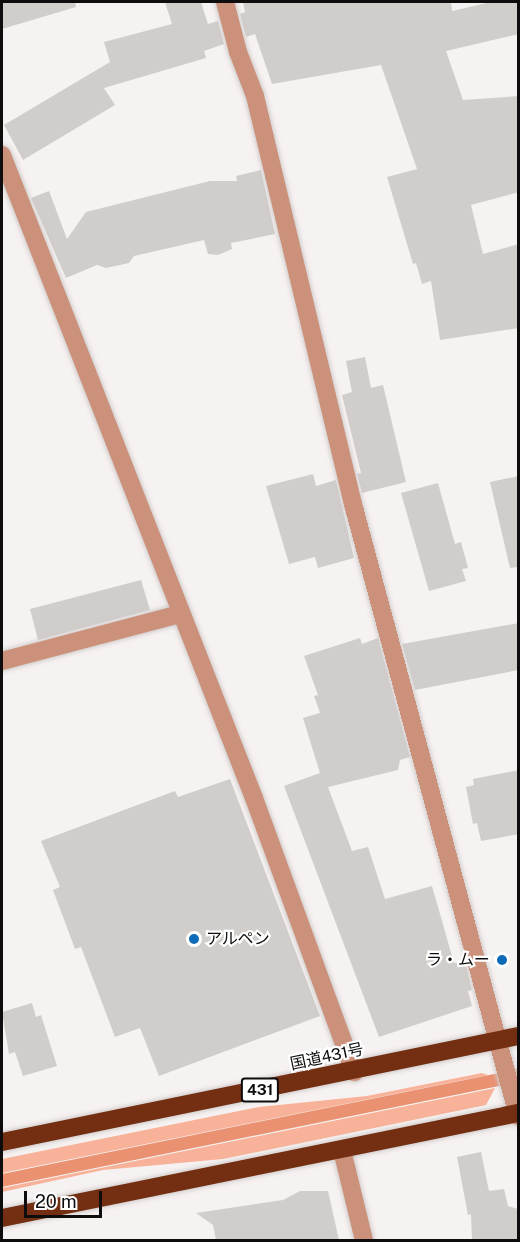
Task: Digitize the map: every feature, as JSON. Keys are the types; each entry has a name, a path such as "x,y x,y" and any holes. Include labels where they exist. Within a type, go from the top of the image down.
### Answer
{"highway":[{"name":"国道431号","path":"2,1142 354,1072 502,1049 519,1036"},
{"path":"2,1218 342,1150 518,1111"}],"street":[{"path":"225,2 238,52 255,96 354,504 518,1111"},
{"path":"2,155 254,798 354,1072"},
{"path":"2,661 180,614"},
{"path":"342,1150 364,1240"}],"shaded area":[{"path":"518,1069 518,1082 2,1187 2,1174"},
{"path":"482,1073 488,1075 2,1173 2,1159 259,1107 367,1096"},
{"path":"495,1088 486,1105 223,1159 103,1170 2,1192 2,1188"}],"building":[{"path":"2,2 75,2 76,7 2,29"},
{"path":"165,2 201,2 208,24 218,21 224,44 204,51 206,58 104,88 115,105 23,160 4,125 110,62 104,42 172,24"},
{"path":"243,2 451,2 452,11 491,2 519,2 519,34 446,51 463,100 519,96 519,192 471,205 483,254 519,244 519,328 440,340 431,281 422,284 416,263 413,264 387,177 417,169 381,65 272,84 255,34 246,37 240,14 245,12"},
{"path":"261,170 275,234 231,243 232,249 218,255 208,254 204,240 134,256 129,263 106,268 97,265 66,278 31,198 49,191 67,239 86,212 210,181 237,181 236,176"},
{"path":"365,357 371,388 383,385 406,482 362,493 357,474 361,473 342,395 352,392 346,361"},
{"path":"313,474 316,486 336,480 354,558 318,568 315,557 289,564 266,486"},
{"path":"519,476 519,567 510,568 490,482"},
{"path":"438,483 455,544 461,542 468,568 462,569 466,581 429,591 401,493"},
{"path":"141,580 150,610 38,640 30,609"},
{"path":"519,623 519,670 415,690 402,644"},
{"path":"360,638 362,644 378,638 410,757 400,760 398,770 328,787 352,851 368,847 385,899 432,886 454,963 465,961 472,990 468,991 472,1006 379,1037 284,786 320,773 303,718 320,713 314,696 318,695 304,656"},
{"path":"519,770 519,834 481,841 477,823 473,824 466,787 474,785 473,779"},
{"path":"230,779 320,1016 159,1076 140,1028 115,1037 81,947 75,949 53,890 60,887 41,841 175,791 178,797"},
{"path":"32,1003 36,1017 41,1015 57,1066 23,1076 15,1052 9,1054 2,1012"},
{"path":"481,1152 489,1191 504,1189 508,1206 518,1209 519,1240 472,1240 471,1214 468,1215 457,1157"},
{"path":"300,1191 328,1191 339,1240 216,1240 213,1225 196,1213 283,1200"}],"place":[{"name":"アルペン","path":"194,939"},
{"name":"ラ・ムー","path":"502,960"}]}
